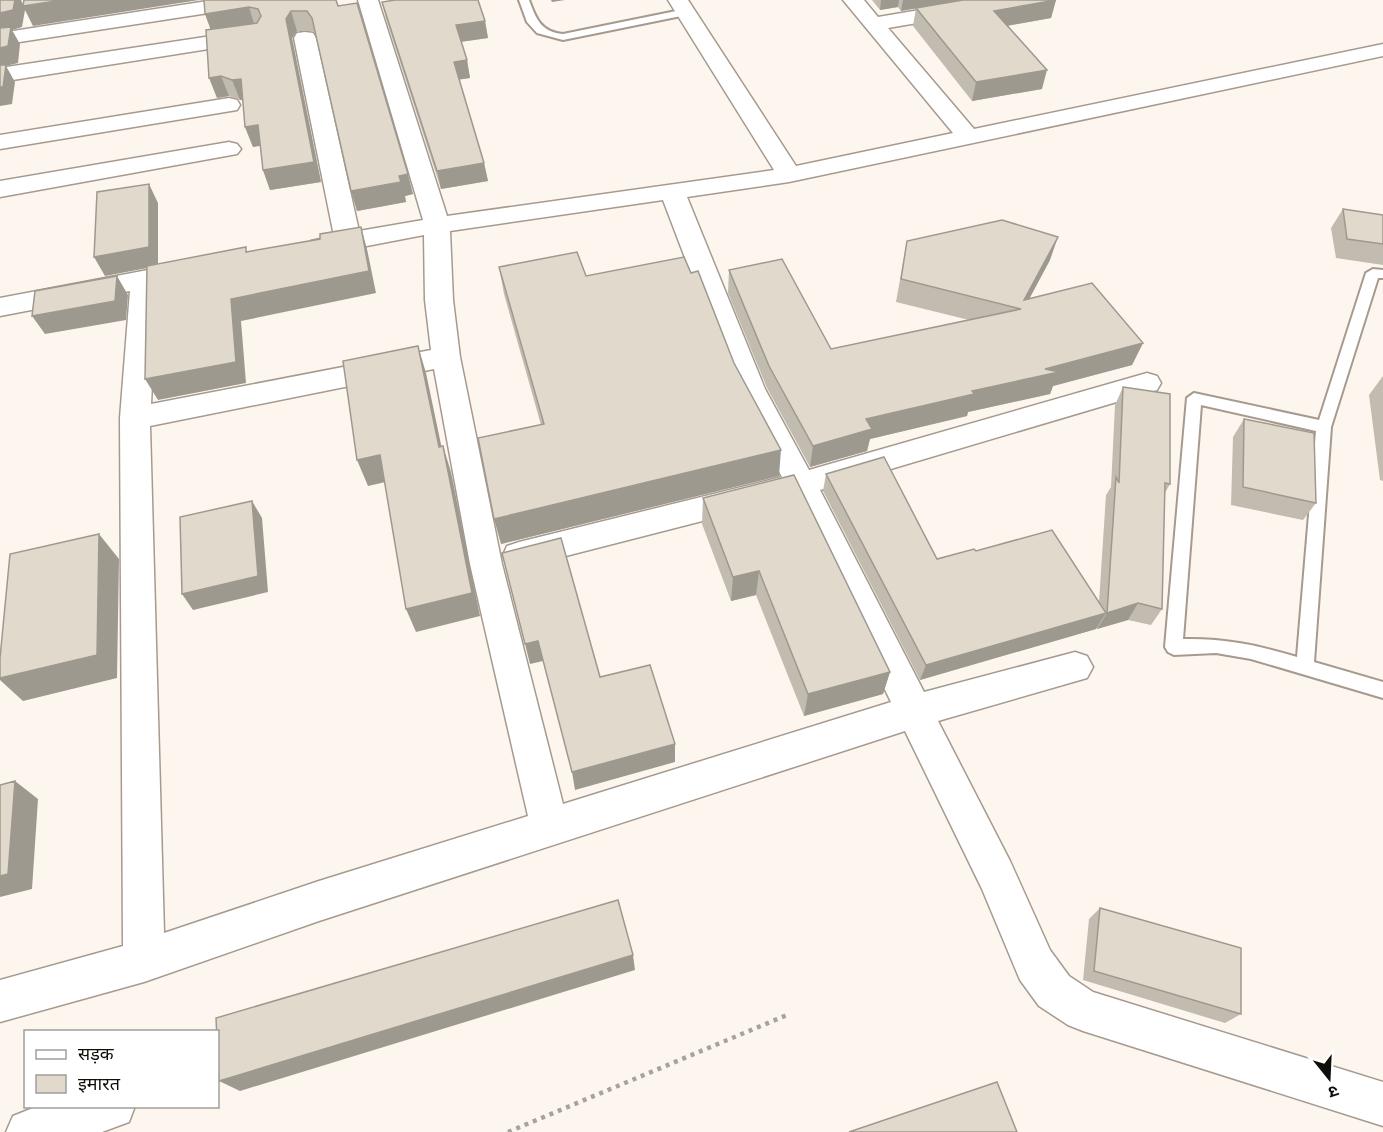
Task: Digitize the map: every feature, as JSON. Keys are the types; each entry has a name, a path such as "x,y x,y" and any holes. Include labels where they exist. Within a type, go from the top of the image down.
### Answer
{"street":[{"path":"368,0 437,225 440,300 446,357 486,564 550,828"},
{"path":"853,0 968,137"},
{"path":"873,24 1016,0"},
{"path":"0,39 228,4"},
{"path":"682,6 789,175"},
{"path":"0,75 255,35"},
{"path":"305,38 348,242"},
{"path":"302,250 437,225 789,175 1383,50"},
{"path":"0,142 229,105"},
{"path":"0,189 229,149"},
{"path":"672,192 750,389 801,484 915,711 996,875 1035,965 1054,991 1083,1011 1383,1104"},
{"path":"0,307 212,267"},
{"path":"144,280 135,418 144,961"},
{"path":"135,418 446,357"},
{"path":"486,564 801,484 1147,383"},
{"path":"0,1001 144,961 319,901 915,711 1074,667"},
{"path":"29,1132 110,1108"}],"lane":[{"path":"524,0 534,26 549,36 563,37 682,6"},
{"path":"1305,667 1324,427 1373,273 1383,274"},
{"path":"1324,427 1194,398 1174,647 1216,646 1251,651 1383,690"}],"path":[{"path":"508,1132 788,1015"}],"building":[{"path":"0,0 15,0 13,10 0,13"},
{"path":"24,0 63,0 23,6"},
{"path":"204,0 336,0 338,6 357,3 408,174 399,176 401,182 351,191 312,18 307,11 291,11 286,19 314,162 263,170 258,125 245,127 241,79 232,80 221,76 209,78 206,30 257,23 261,16 258,9 249,7 205,14"},
{"path":"478,0 485,21 456,25 467,60 454,62 484,163 437,171 382,2"},
{"path":"963,0 1056,0 994,11 1047,70 976,82 916,8"},
{"path":"11,27 8,46 0,48 0,28"},
{"path":"0,65 6,65 3,87 0,87"},
{"path":"149,184 149,247 94,257 97,192"},
{"path":"1343,209 1383,215 1383,244 1347,239"},
{"path":"1002,220 1058,237 1024,300 1092,283 1143,343 1045,369 1059,372 972,391 974,394 866,419 872,429 813,446 769,366 729,270 782,259 831,349 1021,309 901,279 907,241"},
{"path":"361,227 369,271 231,299 236,362 145,379 147,266 246,247 246,252 320,239 320,234"},
{"path":"577,252 586,276 684,257 691,273 698,271 734,363 781,450 494,519 478,438 544,424 499,267"},
{"path":"117,276 115,301 32,316 35,291"},
{"path":"418,346 439,447 443,446 472,593 406,609 380,455 357,460 343,361"},
{"path":"1123,387 1170,394 1170,484 1165,483 1162,609 1138,603 1107,613 1116,477 1119,483"},
{"path":"1244,419 1314,433 1316,503 1243,487"},
{"path":"884,457 937,559 1052,530 1106,613 926,665 826,474"},
{"path":"794,475 890,672 808,694 759,571 733,577 703,498"},
{"path":"252,501 258,576 182,594 180,517"},
{"path":"99,534 97,655 0,678 10,554"},
{"path":"561,538 600,677 650,665 675,744 572,772 538,641 525,644 502,553"},
{"path":"15,781 8,874 0,876 0,785"},
{"path":"618,900 633,955 219,1081 219,1030 217,1030 216,1018"},
{"path":"1100,908 1241,948 1241,1014 1094,971"},
{"path":"997,1082 1017,1132 849,1132"}]}
